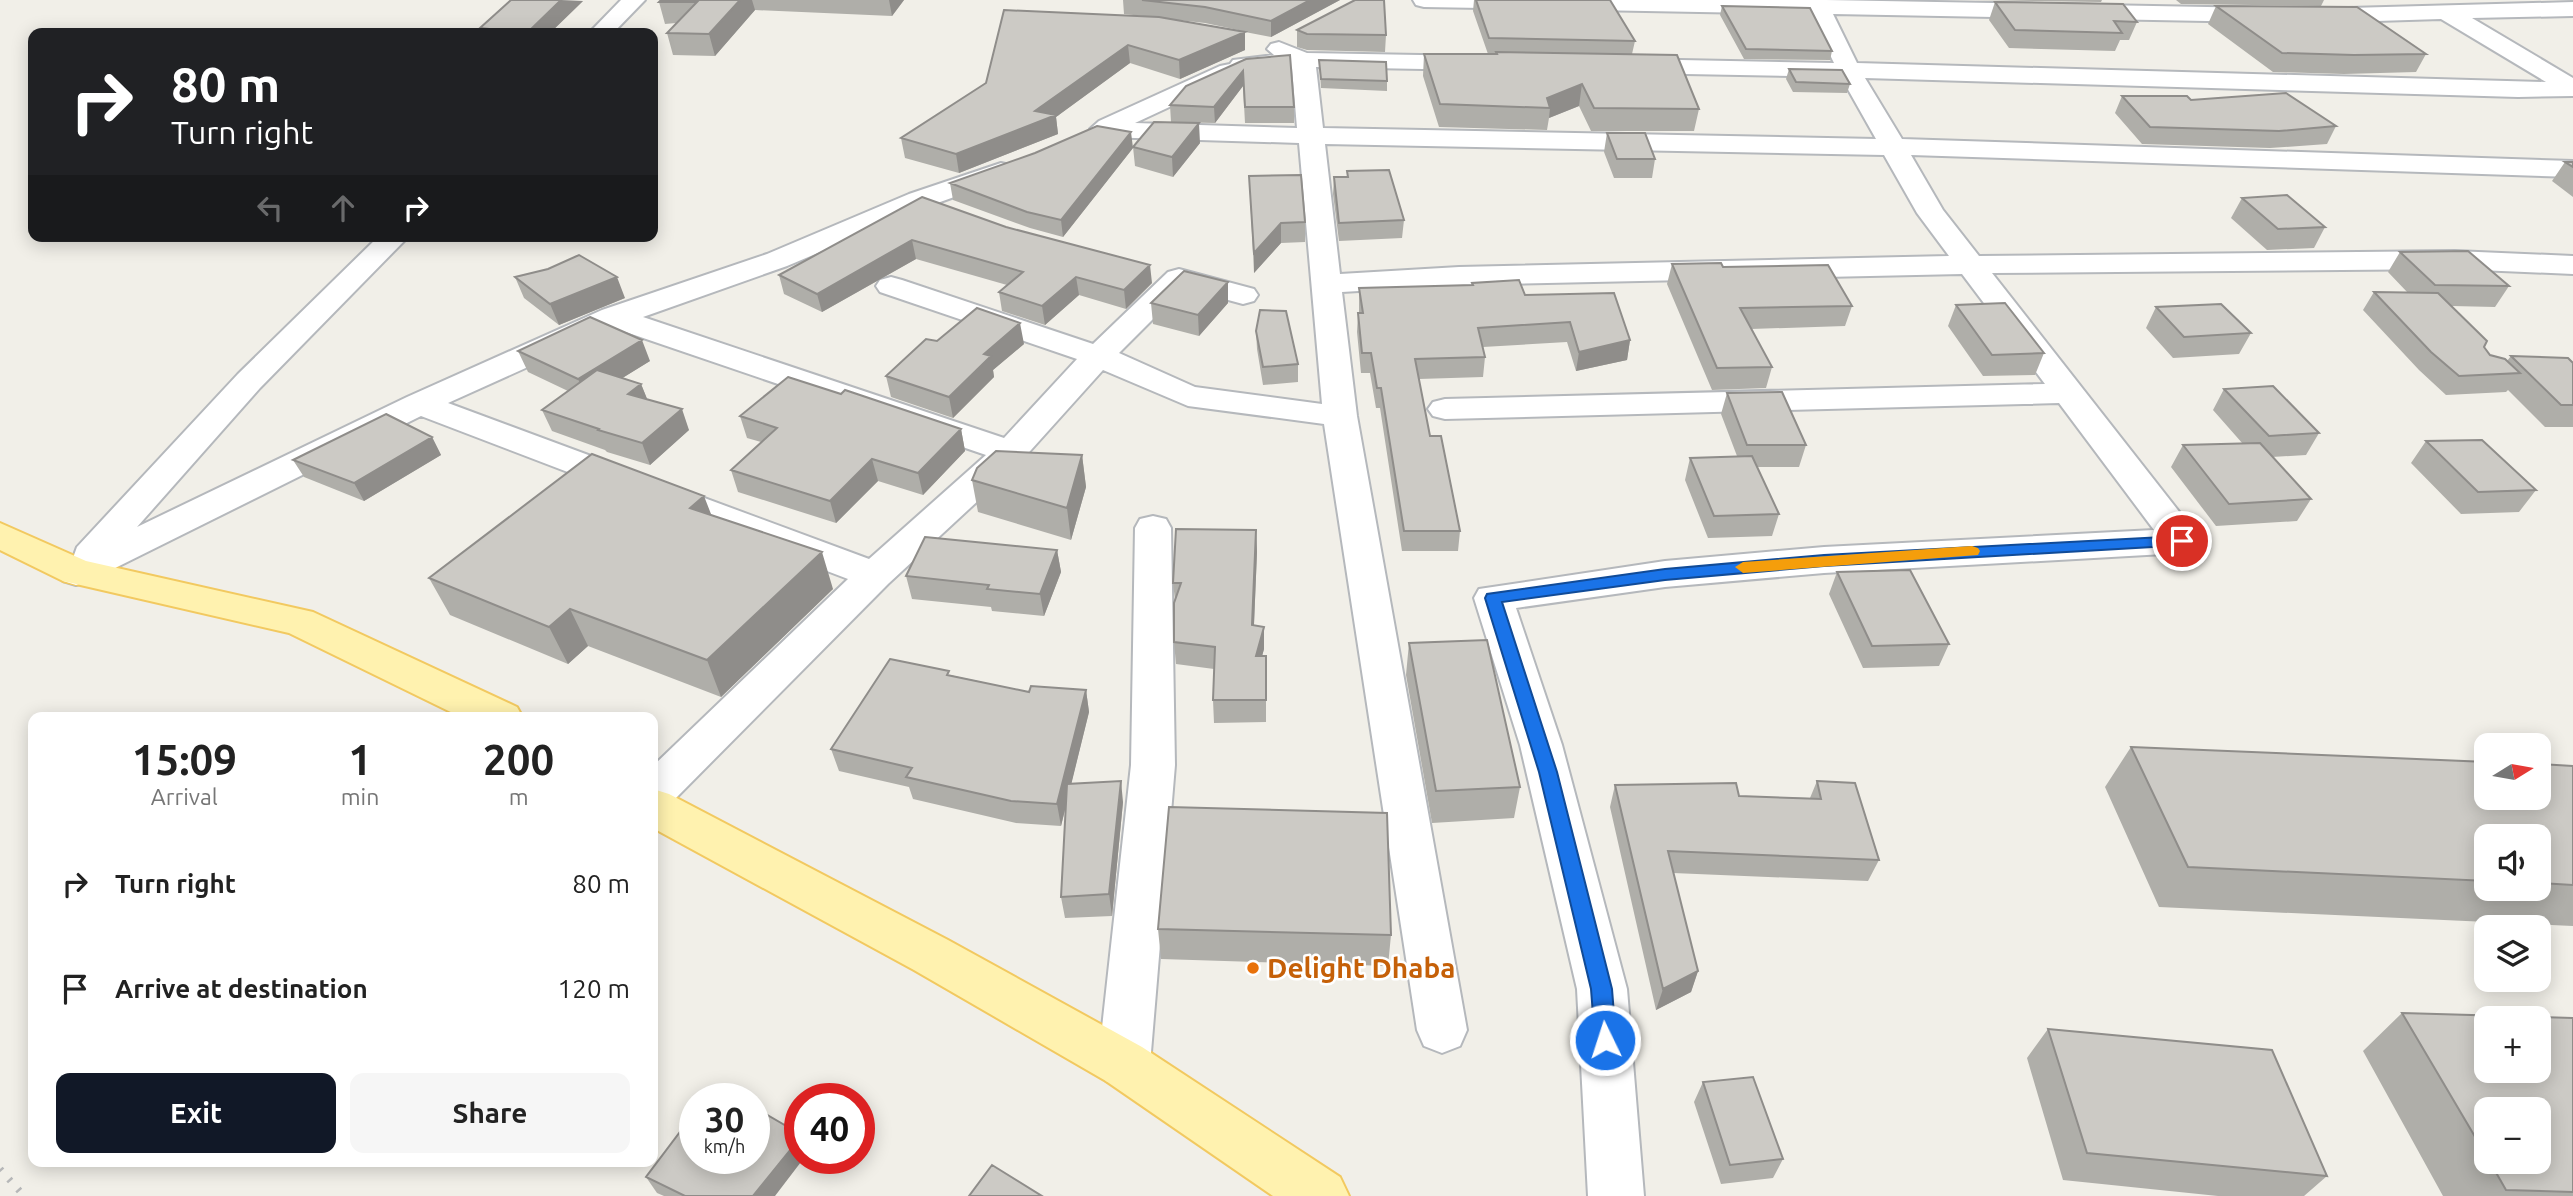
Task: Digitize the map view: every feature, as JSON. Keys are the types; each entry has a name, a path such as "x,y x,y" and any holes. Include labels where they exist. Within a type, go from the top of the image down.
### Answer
{"main road":[{"path":"0,535 75,572 299,622 489,712"},
{"path":"658,810 931,955 1124,1064 1321,1196"}],"street":[{"path":"605,28 634,0"},
{"path":"1424,0 2312,16 2573,9"},
{"path":"2425,0 2573,88"},
{"path":"1616,1196 1602,989 1541,745 1493,598 1665,574 1824,560 2182,541 2071,393 1968,265 1931,213 1849,70 1817,5"},
{"path":"1275,48 1311,135 1340,416 1441,1030"},
{"path":"1497,63 1275,48 1090,134 1311,135 2238,155 2573,169"},
{"path":"1610,65 2179,78 2518,90 2573,88"},
{"path":"75,572 419,404 613,317 777,260 919,200 1027,161"},
{"path":"919,200 957,214"},
{"path":"75,572 249,381 389,242"},
{"path":"1326,284 1458,276 1968,265 2455,260 2573,265"},
{"path":"658,788 875,575 1010,452 1098,356 1165,274 1243,295"},
{"path":"891,286 1098,356 1188,396 1340,416"},
{"path":"613,317 1010,452"},
{"path":"1445,409 2071,393"},
{"path":"419,404 875,575"},
{"path":"1124,1064 1153,765 1153,528"}],"building":[{"path":"511,0 561,0 532,28 480,28"},
{"path":"740,0 709,34 667,33 697,2 659,2"},
{"path":"1142,0 1310,0 1271,21 1205,7"},
{"path":"1355,0 1384,0 1386,35 1307,34 1297,30"},
{"path":"1476,0 1610,0 1635,41 1489,38"},
{"path":"1995,2 2123,4 2137,22 2114,21 2122,33 2015,30"},
{"path":"1722,6 1810,8 1832,51 1746,49"},
{"path":"2216,6 2357,7 2426,54 2282,53"},
{"path":"1004,10 1159,17 1245,32 1179,60 1128,45 1035,111 1056,115 956,154 901,138 986,83"},
{"path":"1496,52 1677,55 1699,109 1594,108 1582,84 1547,98 1550,108 1440,104 1424,54 1497,54"},
{"path":"1290,55 1294,107 1245,107 1243,71 1214,107 1170,105 1186,86 1246,59"},
{"path":"1319,60 1386,62 1387,81 1321,79"},
{"path":"1789,69 1842,70 1850,84 1796,82"},
{"path":"2286,93 2336,126 2279,131 2150,127 2122,96 2187,96 2191,100"},
{"path":"1154,122 1199,123 1172,157 1133,147"},
{"path":"1097,126 1131,132 1061,220 1027,212 950,183 1035,153"},
{"path":"1607,133 1645,133 1655,159 1617,159"},
{"path":"1389,170 1404,220 1339,223 1334,177 1348,177 1347,171"},
{"path":"1301,175 1305,222 1281,223 1254,253 1249,176"},
{"path":"2287,195 2325,227 2278,229 2242,198"},
{"path":"922,197 1006,227 1150,265 1124,290 1076,277 1042,306 999,292 1023,272 912,240 817,294 779,275"},
{"path":"2468,251 2509,286 2435,285 2400,252"},
{"path":"579,255 617,277 550,304 515,277 548,269"},
{"path":"1721,263 1723,267 1828,265 1852,306 1740,308 1772,367 1717,368 1672,264"},
{"path":"1184,271 1228,282 1198,315 1151,303"},
{"path":"1519,280 1525,295 1614,293 1630,340 1579,352 1570,322 1478,328 1485,357 1415,359 1430,436 1441,436 1460,531 1404,531 1381,388 1377,388 1371,353 1362,353 1358,313 1363,313 1359,288 1473,285 1472,283"},
{"path":"2374,292 2438,293 2487,341 2484,347 2490,355 2505,359 2520,373 2459,376 2431,352"},
{"path":"2005,303 2044,353 1992,355 1956,305"},
{"path":"2221,304 2251,333 2184,337 2156,307"},
{"path":"977,308 1020,323 984,354 991,356 949,397 886,376 926,339 937,341"},
{"path":"1260,310 1286,311 1298,364 1263,367 1256,331"},
{"path":"590,317 642,340 578,379 518,351"},
{"path":"2511,356 2568,358 2573,363 2573,405 2561,405"},
{"path":"597,370 641,384 628,394 682,409 642,443 542,410"},
{"path":"788,377 841,394 845,390 961,429 918,473 872,459 830,501 731,470 777,428 740,416"},
{"path":"2273,386 2319,433 2269,436 2224,389"},
{"path":"1782,392 1806,445 1747,445 1727,393"},
{"path":"386,414 432,437 354,483 293,460"},
{"path":"2482,440 2536,490 2478,492 2426,441"},
{"path":"2260,443 2311,499 2229,504 2183,445"},
{"path":"996,451 1082,455 1067,508 972,480 977,468"},
{"path":"592,454 704,496 690,508 822,552 707,660 570,609 549,627 429,578"},
{"path":"1752,456 1779,514 1714,516 1690,458"},
{"path":"1176,529 1256,530 1252,625 1264,627 1256,656 1266,656 1266,700 1213,700 1215,647 1174,642 1174,603 1181,583 1173,583"},
{"path":"925,537 1057,550 1040,594 987,589 989,585 906,576"},
{"path":"1910,570 1949,644 1872,646 1837,572"},
{"path":"1487,640 1520,787 1436,791 1409,643"},
{"path":"890,659 949,671 947,675 1029,692 1031,686 1086,690 1057,804 1011,801 906,777 912,768 831,749"},
{"path":"2131,747 2474,761 2474,810 2552,810 2552,765 2573,766 2573,885 2551,884 2551,824 2474,824 2474,880 2188,867"},
{"path":"1121,781 1109,894 1061,897 1067,784"},
{"path":"1817,781 1855,783 1879,860 1668,851 1698,971 1663,989 1615,785 1736,783 1739,796 1821,799"},
{"path":"1169,807 1387,813 1391,935 1158,929"},
{"path":"2402,1013 2474,1015 2474,1083 2551,1083 2551,1017 2573,1018 2573,1192 2506,1190 2497,1174 2551,1174 2551,1097 2474,1097 2474,1135"},
{"path":"2048,1029 2272,1050 2327,1176 2087,1153"},
{"path":"1753,1077 1783,1159 1730,1165 1703,1082"},
{"path":"770,1117 784,1125 784,1158 753,1196 685,1196 646,1177 654,1167 658,1167 658,1161 679,1133 679,1174 770,1174"},
{"path":"992,1165 1042,1196 969,1196"}],"railway":[{"path":"0,1169 24,1196"}],"slow traffic":[{"path":"1743,567 1972,551"}],"place":[{"name":"Delight Dhaba","path":"1253,968"}],"route":[{"path":"1605,1040 1602,989 1548,772 1493,598 1665,574 1824,560 2182,541"}]}
